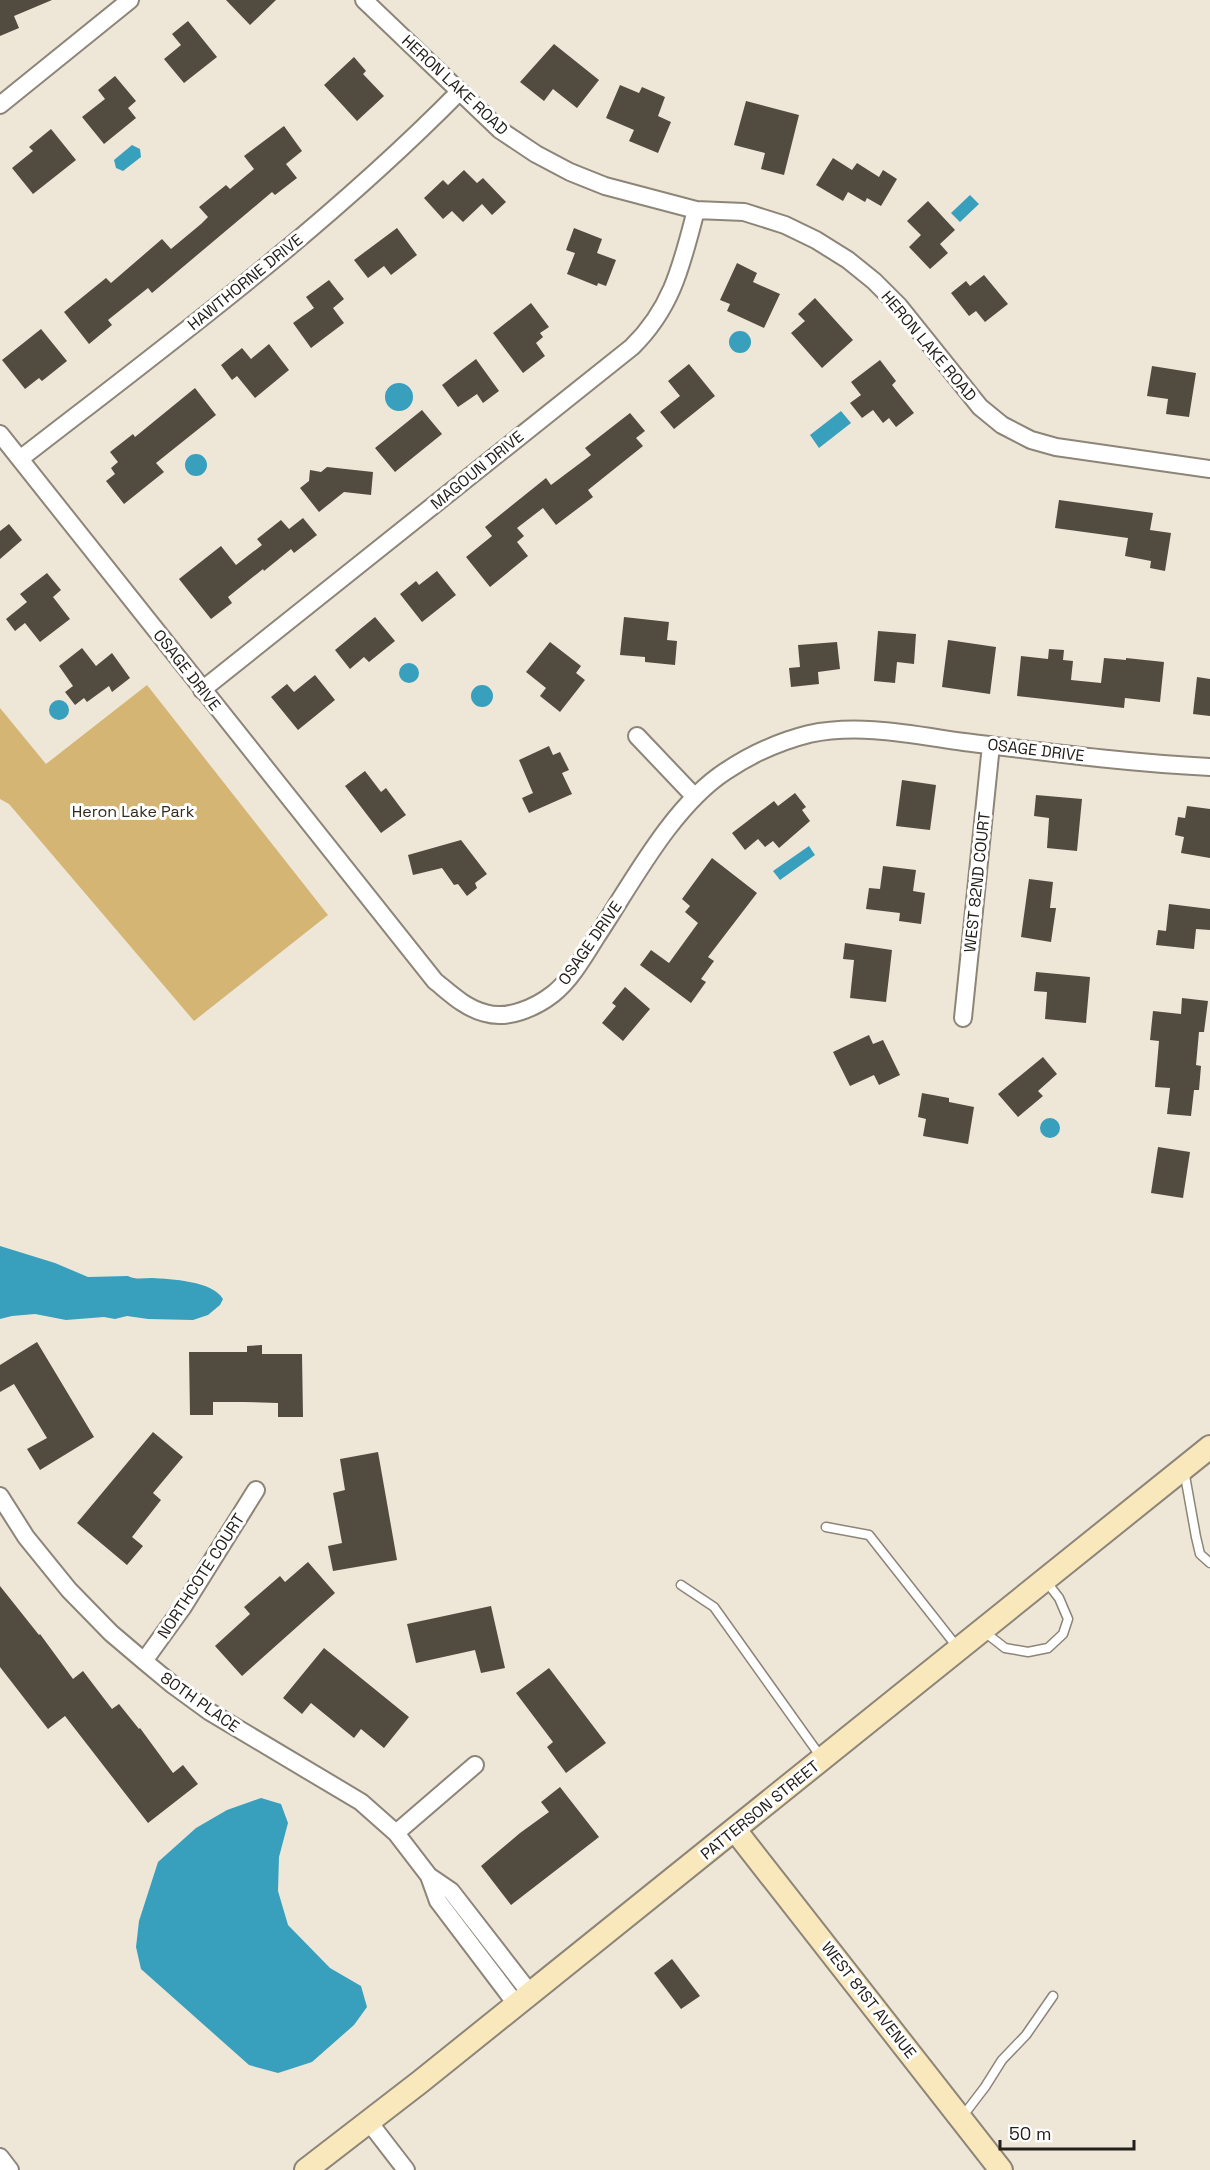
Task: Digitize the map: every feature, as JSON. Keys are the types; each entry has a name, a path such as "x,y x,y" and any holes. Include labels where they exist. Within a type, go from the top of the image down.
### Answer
{"street":[{"path":"0,105 130,0"},
{"name":"HERON LAKE ROAD","path":"364,0 501,130 570,172 604,186 696,210 744,212 784,225 816,240 848,260 874,280 899,306 980,407 1002,425 1030,440 1056,447 1210,469"},
{"name":"HAWTHORNE DRIVE","path":"20,459 186,330 352,195 459,92"},
{"name":"MAGOUN DRIVE","path":"202,690 632,347 660,314 679,275 696,210"},
{"name":"OSAGE DRIVE","path":"0,434 435,981 460,1002 486,1014 514,1013 536,1005 555,993 579,963 668,828 695,797 725,771 745,760 765,750 810,734 862,729 1143,764 1210,767"},
{"path":"637,736 695,797"},
{"name":"WEST 82ND COURT","path":"963,1018 991,745"},
{"name":"PATTERSON STREET","path":"306,2170 823,1760 1210,1447"},
{"name":"NORTHCOTE COURT","path":"144,1661 183,1607 256,1490"},
{"name":"80TH PLACE","path":"0,1496 26,1537 69,1590 111,1633 172,1685 210,1712 361,1802 396,1833 429,1876 451,1892 523,1999"},
{"path":"396,1833 475,1765"},
{"name":"WEST 81ST AVENUE","path":"735,1830 962,2117 1001,2170"},
{"path":"369,2122 406,2170"},
{"path":"0,2157 10,2170"}],"lane":[{"path":"1184,1468 1200,1554 1210,1563"},
{"path":"826,1527 869,1535 958,1649"},
{"path":"982,1630 1005,1648 1028,1652 1048,1648 1063,1634 1068,1619 1059,1598 1045,1580"},
{"path":"681,1585 714,1607 823,1760"},
{"path":"962,2117 1002,2060 1026,2035 1053,1996"}],"green space":[{"name":"Heron Lake Park","path":"147,685 328,915 194,1021 9,804 0,799 0,708 46,764"}],"water":[{"path":"132,145 140,149 141,157 123,171 116,168 114,160"},
{"path":"970,195 979,204 960,222 951,213"},
{"path":"740,331 748,334 751,342 748,350 740,353 732,350 729,342 732,334"},
{"path":"399,383 409,387 413,397 409,407 399,411 389,407 385,397 389,387"},
{"path":"841,411 851,423 819,448 810,435"},
{"path":"196,454 204,457 207,465 204,473 196,476 188,473 185,465 188,457"},
{"path":"409,663 416,666 419,673 416,680 409,683 402,680 399,673 402,666"},
{"path":"482,685 490,688 493,696 490,704 482,707 474,704 471,696 474,688"},
{"path":"59,700 66,703 69,710 66,717 59,720 52,717 49,710 52,703"},
{"path":"809,846 815,855 780,880 773,871"},
{"path":"1050,1118 1057,1121 1060,1128 1057,1135 1050,1138 1043,1135 1040,1128 1043,1121"},
{"path":"0,1246 55,1263 88,1277 128,1276 180,1280 210,1288 223,1299 220,1305 208,1315 193,1320 127,1316 115,1319 104,1317 66,1320 35,1314 0,1319"},
{"path":"261,1798 281,1804 288,1823 279,1857 278,1891 288,1925 330,1968 361,1986 367,2007 354,2025 312,2062 278,2073 249,2065 141,1969 136,1947 139,1921 158,1862 196,1828 227,1810"}],"building":[{"path":"0,0 52,0 14,16 19,28 0,36"},
{"path":"226,0 276,0 250,25"},
{"path":"188,21 217,57 184,83 164,59 181,45 172,34"},
{"path":"554,44 599,80 577,108 553,89 544,101 520,82"},
{"path":"354,57 366,71 363,74 384,96 357,121 324,85"},
{"path":"115,76 136,101 128,108 136,118 104,144 82,117 105,99 98,90"},
{"path":"620,85 639,93 642,87 665,97 658,116 671,122 658,153 629,141 634,130 606,118"},
{"path":"746,101 799,115 784,175 761,169 765,153 734,145"},
{"path":"284,126 302,151 286,164 297,178 275,195 272,192 152,293 148,288 108,320 112,325 89,344 64,312 106,278 111,283 162,239 171,249 201,224 208,217 199,207 226,185 230,189 254,169 244,156"},
{"path":"51,129 76,160 33,194 12,168 33,151 29,147"},
{"path":"833,158 852,170 857,163 879,177 883,170 897,179 881,206 867,198 865,202 848,192 843,201 816,185"},
{"path":"464,170 477,183 483,178 506,202 492,215 482,204 463,222 452,211 443,219 424,198 443,180 448,185"},
{"path":"928,201 955,230 940,244 948,253 930,269 909,247 921,235 907,221"},
{"path":"397,228 417,255 391,275 384,266 368,278 354,260"},
{"path":"574,228 602,239 597,253 616,260 606,286 598,283 597,286 567,274 575,253 566,250"},
{"path":"737,263 757,273 753,282 780,294 764,328 727,311 730,304 720,300"},
{"path":"984,275 1008,304 985,322 976,311 969,316 951,293 966,281 970,286"},
{"path":"329,280 344,299 333,308 344,323 311,348 293,323 314,308 306,297"},
{"path":"815,298 853,340 822,368 791,333 805,321 798,314"},
{"path":"531,303 549,327 540,333 543,337 536,343 545,356 523,373 493,333"},
{"path":"41,329 67,361 42,381 39,378 25,389 2,360"},
{"path":"269,344 289,370 255,398 237,376 232,380 221,365 242,348 251,359"},
{"path":"476,359 499,391 483,403 477,394 458,407 442,385"},
{"path":"880,360 896,381 892,385 914,413 896,427 889,418 883,423 873,410 862,418 850,403 861,395 851,382"},
{"path":"689,364 715,396 674,429 660,412 680,396 668,381"},
{"path":"1152,366 1196,373 1189,417 1166,414 1168,399 1147,396"},
{"path":"195,388 216,415 156,463 164,472 124,504 106,481 115,474 111,468 118,462 110,452 133,434 135,437"},
{"path":"422,410 442,434 395,472 375,448"},
{"path":"630,413 645,431 636,438 643,446 588,490 593,497 556,525 543,508 517,528 524,536 517,542 528,556 490,587 466,557 492,536 485,527 546,478 551,485 591,455 585,448"},
{"path":"327,467 373,472 371,495 344,492 319,512 300,488 309,481 310,470 321,472"},
{"path":"1059,500 1153,513 1150,530 1171,533 1165,571 1150,568 1151,561 1125,556 1128,538 1055,528"},
{"path":"303,518 317,535 294,553 291,549 264,571 263,569 228,597 232,603 211,619 179,579 221,546 236,565 262,545 257,539 281,520 289,529"},
{"path":"9,524 22,540 0,559 0,531"},
{"path":"437,571 456,595 422,622 400,594 416,581 419,585"},
{"path":"47,573 61,590 53,597 70,619 40,642 25,623 15,631 6,619 27,602 20,594"},
{"path":"375,617 395,641 369,662 364,657 350,669 335,650"},
{"path":"624,617 669,622 667,640 677,641 675,665 645,662 645,657 620,655"},
{"path":"878,631 916,634 914,664 897,662 895,683 874,681"},
{"path":"948,640 996,647 990,694 942,687"},
{"path":"550,642 581,666 576,673 585,680 560,712 540,696 546,688 526,672"},
{"path":"837,642 840,669 818,672 819,684 791,687 789,668 800,667 798,645"},
{"path":"82,648 96,666 112,653 130,678 112,692 109,686 87,702 84,698 75,705 65,692 73,686 59,666"},
{"path":"1049,649 1064,650 1063,660 1073,661 1071,680 1101,683 1104,658 1164,662 1160,702 1125,698 1124,708 1017,696 1021,656 1048,659"},
{"path":"315,675 335,700 298,730 271,697 287,684 294,692"},
{"path":"1197,677 1210,679 1210,716 1193,714"},
{"path":"549,746 553,755 560,752 569,770 562,773 572,794 529,813 522,798 533,793 519,760"},
{"path":"365,771 381,792 386,788 406,815 381,833 345,786"},
{"path":"902,780 936,785 930,830 896,826"},
{"path":"795,793 806,807 802,810 810,821 779,848 773,841 765,847 758,839 745,850 732,833 774,801 778,806"},
{"path":"1036,795 1082,799 1077,851 1047,848 1049,818 1034,816"},
{"path":"1187,806 1210,809 1210,858 1181,853 1184,837 1175,835 1178,817 1185,818"},
{"path":"461,840 487,874 475,883 477,888 467,896 458,884 454,885 442,868 413,875 408,855"},
{"path":"712,858 757,893 708,957 714,961 701,979 706,982 691,1003 640,965 651,950 669,963 698,923 685,912 690,906 682,899"},
{"path":"883,866 916,870 913,891 925,893 921,924 899,921 900,913 866,909 869,888 880,889"},
{"path":"1029,879 1053,882 1050,908 1056,908 1051,942 1021,937"},
{"path":"1169,904 1210,909 1210,930 1196,929 1194,949 1156,945 1158,930 1166,931"},
{"path":"845,943 892,950 886,1002 850,998 854,960 843,959"},
{"path":"1036,972 1090,977 1086,1023 1045,1019 1047,992 1034,991"},
{"path":"625,987 650,1009 623,1041 602,1023 616,1006 612,1003"},
{"path":"1182,998 1208,1001 1204,1032 1199,1032 1196,1065 1201,1066 1199,1090 1194,1090 1191,1116 1167,1114 1170,1088 1155,1087 1159,1041 1150,1040 1153,1011 1181,1014"},
{"path":"869,1035 873,1044 883,1040 900,1075 879,1085 874,1075 850,1086 833,1052"},
{"path":"1043,1057 1057,1074 1038,1091 1043,1096 1018,1117 998,1094"},
{"path":"922,1093 949,1098 949,1102 974,1107 968,1144 923,1136 926,1119 918,1117"},
{"path":"1158,1147 1190,1152 1183,1198 1151,1193"},
{"path":"37,1342 94,1437 40,1470 27,1449 47,1438 14,1384 0,1392 0,1365"},
{"path":"262,1345 262,1354 302,1354 303,1417 278,1417 278,1403 244,1402 213,1402 213,1415 190,1415 189,1352 247,1352 247,1346"},
{"path":"153,1432 183,1457 153,1493 161,1500 132,1537 143,1546 127,1565 77,1523"},
{"path":"378,1452 397,1560 333,1571 328,1546 342,1543 333,1493 345,1490 340,1459"},
{"path":"308,1562 335,1593 242,1676 215,1646 250,1614 244,1607 280,1576 285,1582"},
{"path":"0,1586 40,1634 73,1679 83,1671 112,1709 119,1704 173,1773 183,1765 198,1784 148,1823 65,1716 48,1729 0,1667"},
{"path":"491,1606 505,1668 481,1673 475,1650 416,1663 407,1624"},
{"path":"324,1648 409,1717 384,1748 361,1729 354,1738 311,1703 302,1714 283,1698"},
{"path":"549,1668 606,1743 566,1773 547,1747 553,1742 516,1693"},
{"path":"560,1787 599,1837 511,1905 481,1866 549,1812 541,1802"},
{"path":"672,1959 700,1996 681,2009 654,1973"}]}
